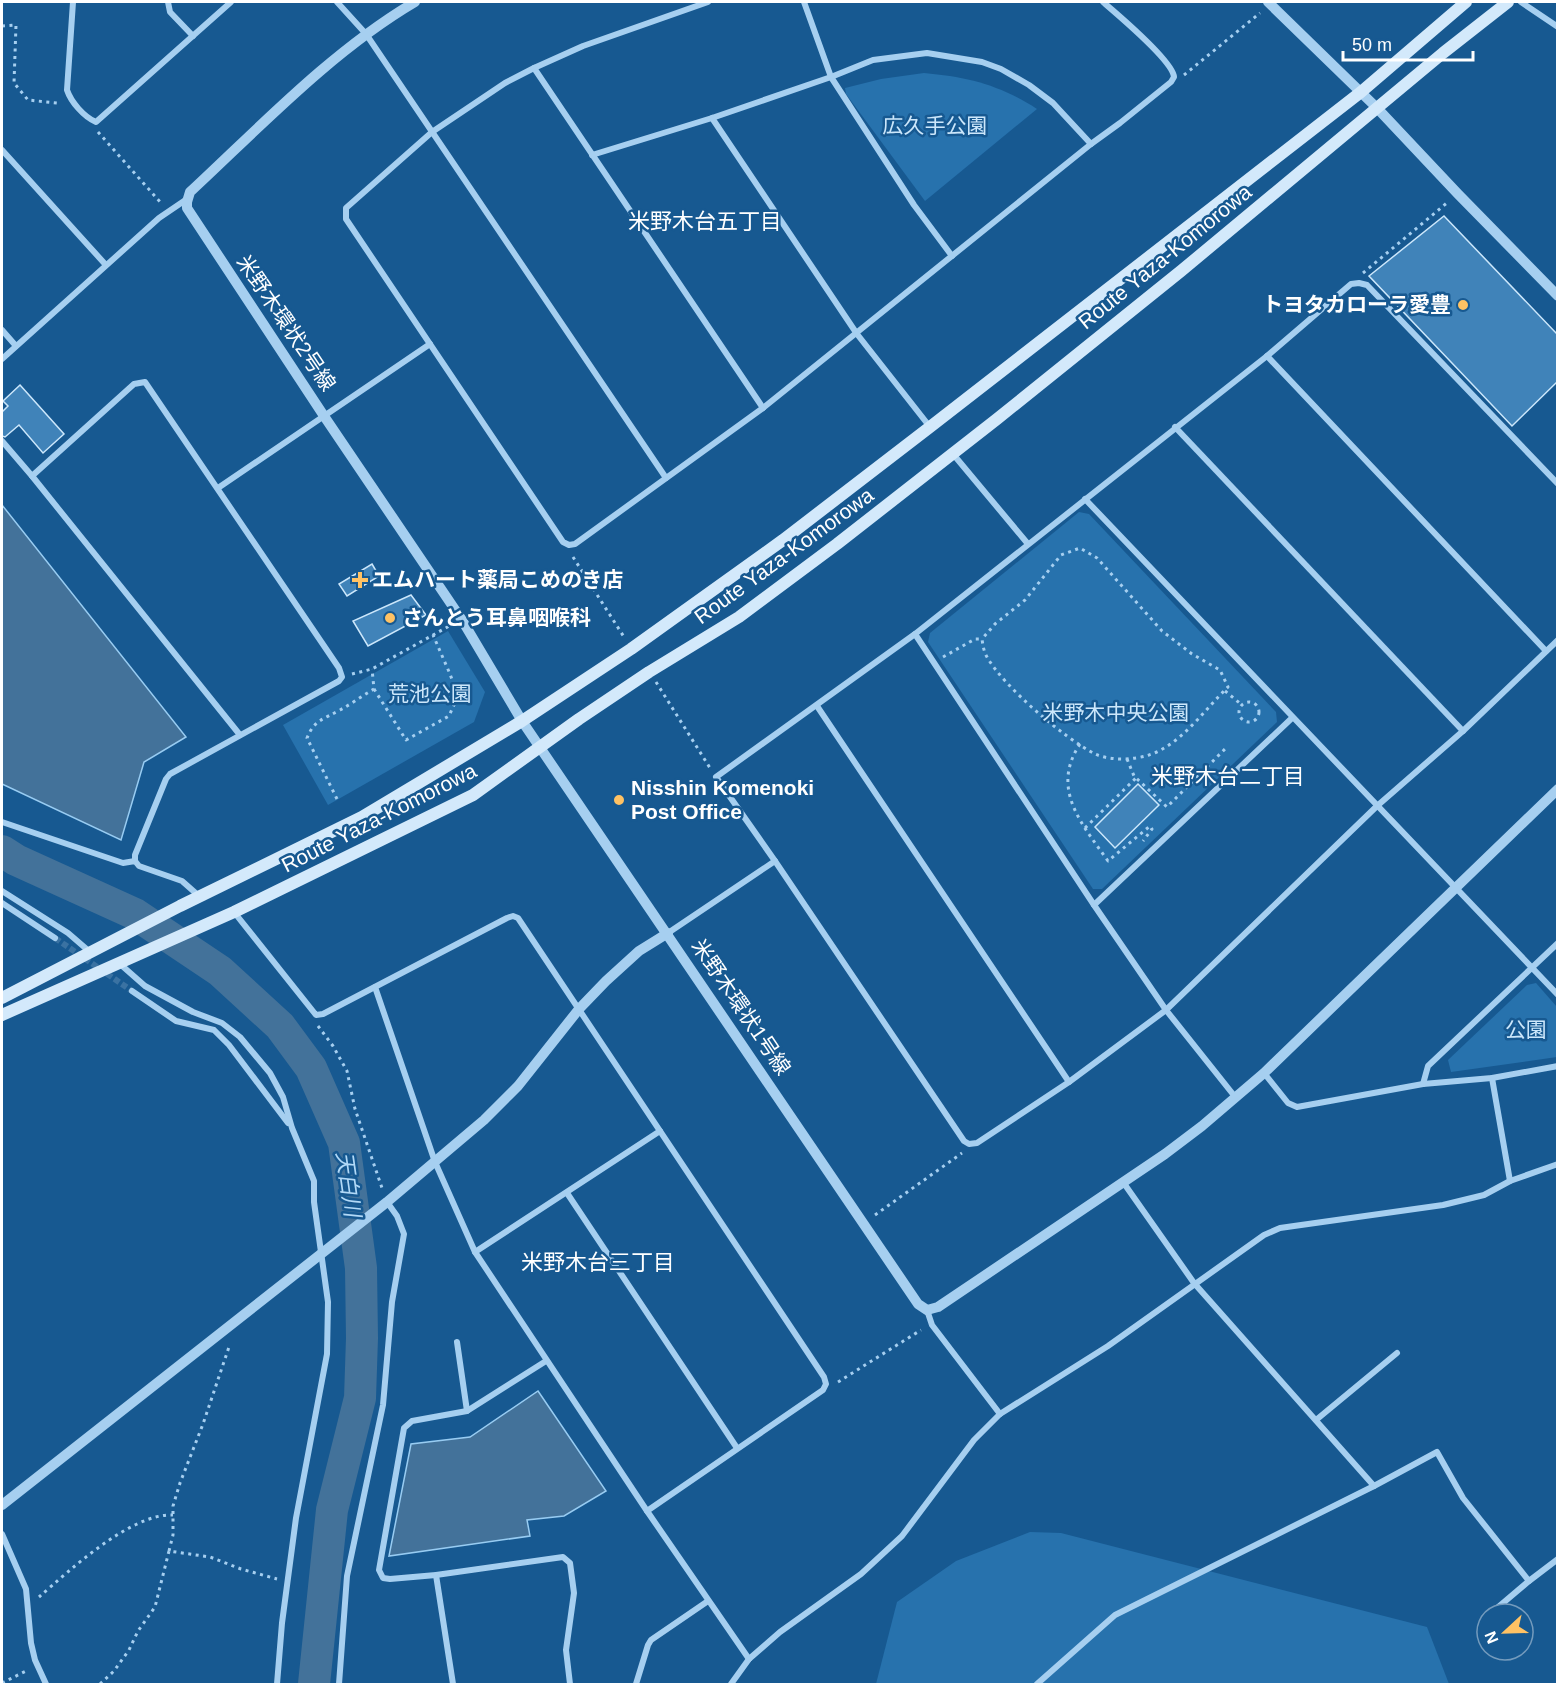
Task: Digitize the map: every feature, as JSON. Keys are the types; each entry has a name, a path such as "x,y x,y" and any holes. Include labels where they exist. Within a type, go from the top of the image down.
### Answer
{"main road":[{"name":"Route Yaza-Komorowa","path":"2,998 180,906 362,817 522,721 631,649 783,540 930,427 1361,92 1466,2"},
{"name":"Route Yaza-Komorowa","path":"2,1015 234,912 473,795 649,672 739,617 953,454 1172,278 1508,2"}],"street":[{"path":"73,2 67,90 91,120 96,122 231,2"},
{"path":"168,2 170,12 192,36"},
{"path":"337,2 366,34 666,478"},
{"path":"2,359 105,264 168,211 188,199 190,192 292,97 366,34 415,2"},
{"path":"708,2 583,46 506,83 432,132 346,208 346,219 563,542 569,545 575,544 763,408 1171,82 1174,77 1171,69 1140,34 1103,2"},
{"path":"804,2 831,77 914,205 952,256"},
{"path":"1521,2 1557,27"},
{"path":"1270,3 1377,108 1557,296"},
{"path":"592,156 712,118 873,60 927,53 982,62 1001,69 1029,85 1053,103 1091,144"},
{"path":"534,68 763,408"},
{"path":"712,118 857,334 930,427"},
{"path":"2,150 105,264"},
{"name":"米野木環状2号線","path":"188,199 187,208 191,216 462,620 522,721"},
{"path":"1557,484 1367,285 1351,284 1267,356 915,634 716,777 964,1141 969,1144 976,1143 1069,1082 1166,1010 1377,806 1463,731 1557,640"},
{"path":"2,330 16,346"},
{"path":"218,488 430,344"},
{"path":"1267,356 1546,651"},
{"path":"32,476 134,384 145,382 333,658 342,677 339,681 170,774 166,779 135,855 135,861 139,866 182,880 200,897"},
{"path":"1175,427 1463,731"},
{"path":"2,441 240,735"},
{"path":"953,454 1028,544"},
{"path":"1085,499 1557,995"},
{"path":"915,634 1166,1010 1236,1098"},
{"path":"817,706 1069,1082"},
{"path":"1094,905 1292,718"},
{"name":"米野木環状1号線","path":"522,721 918,1304 929,1309"},
{"path":"1000,1414 932,1323 929,1309 938,1306 1123,1182 1193,1133 1236,1098 1557,789"},
{"path":"2,822 123,863 135,861"},
{"path":"2,1505 435,1162 498,1107 518,1086 579,1009 639,951 775,861"},
{"path":"2,891 68,933 91,952"},
{"path":"2,903 55,938"},
{"path":"234,912 316,1015 322,1014 513,916 518,918 824,1377 826,1384 823,1390 647,1510"},
{"path":"1423,1084 1428,1066 1557,943"},
{"path":"124,961 145,986 193,1012 222,1023 240,1037 270,1073 282,1097 314,1181 314,1202 328,1302 327,1354 296,1518 277,1684"},
{"path":"375,987 435,1162 475,1252 749,1659"},
{"path":"132,991 176,1021 214,1030 229,1045 292,1128"},
{"path":"1264,1073 1288,1103 1297,1107 1423,1084 1492,1078 1557,1066"},
{"path":"1492,1078 1510,1180"},
{"path":"475,1252 660,1131"},
{"path":"731,1684 749,1659 780,1632 878,1560 902,1536 974,1440 1000,1414 1108,1346 1194,1283 1271,1231 1443,1205 1484,1195 1510,1180 1557,1164"},
{"path":"1123,1182 1194,1283 1374,1486"},
{"path":"567,1193 737,1448"},
{"path":"339,1684 347,1576 383,1405 392,1302 404,1234 397,1216 383,1205"},
{"path":"457,1342 467,1412"},
{"path":"1316,1420 1396,1353"},
{"path":"546,1360 467,1412 412,1421 404,1428 379,1570 383,1578 390,1580 562,1557 567,1559 570,1563 574,1585 566,1650 570,1684"},
{"path":"1037,1684 1115,1615 1374,1486 1437,1452 1463,1498 1529,1581"},
{"path":"2,1533 26,1589 31,1643 35,1660 46,1684"},
{"path":"1504,1602 1557,1559"},
{"path":"436,1575 453,1684"},
{"path":"636,1684 651,1640 708,1601"}],"path":[{"path":"1171,82 1185,74 1270,3"},
{"path":"2,26 16,25 14,83 28,100 57,103 69,95"},
{"path":"91,120 99,134 168,211"},
{"path":"1359,283 1364,272 1458,194"},
{"path":"563,542 631,649"},
{"path":"934,662 975,639 982,639 995,624 1025,600 1061,555 1080,548 1097,558 1162,631 1192,654 1220,670 1228,687 1171,743 1148,755 1127,759 1107,758 1095,754 1055,727 1014,689 987,657 982,639"},
{"path":"342,677 372,669 462,620"},
{"path":"372,669 374,689 406,740 449,716 458,696 433,635"},
{"path":"649,672 716,777"},
{"path":"337,799 307,738 309,732 320,719 339,711 374,689"},
{"path":"1224,691 1242,705"},
{"path":"1248,702 1257,705 1260,714 1258,718 1249,723 1245,721 1239,715 1242,705 1248,702"},
{"path":"1080,744 1071,763 1068,786 1075,813 1108,861 1150,826 1152,829 1140,845"},
{"path":"1127,759 1136,778 1167,807 1227,747"},
{"path":"1085,828 1136,778"},
{"path":"312,1011 312,1018 333,1046 347,1071 355,1109 383,1205"},
{"path":"863,1223 976,1143"},
{"path":"823,1390 864,1367 932,1323"},
{"path":"100,1684 119,1664 155,1607 173,1535 173,1506 230,1347 231,1335 226,1329"},
{"path":"28,1605 94,1550 128,1528 166,1514 173,1515"},
{"path":"170,1551 210,1557 241,1569 287,1582"},
{"path":"2,1683 22,1674 31,1667 35,1660"}],"green space":[{"name":"広久手公園","path":"924,73 955,77 997,88 1037,109 925,201 846,94 845,88 881,79"},
{"name":"米野木中央公園","path":"1079,512 1089,514 1276,712 1277,722 1102,889 1093,889 928,642 930,633"},
{"name":"荒池公園","path":"448,631 485,692 474,722 328,805 283,725"},
{"name":"公園","path":"1536,983 1557,1007 1557,1057 1451,1072 1448,1060 1527,985"},
{"path":"1030,1532 1061,1533 1427,1627 1449,1684 876,1684 897,1602 956,1561"}],"shaded area":[{"path":"2,505 186,737 144,762 121,840 2,784"},
{"path":"538,1391 606,1491 564,1516 527,1520 530,1536 389,1556 411,1444 470,1437"}],"building":[{"name":"トヨタカローラ愛豊","path":"1444,216 1557,334 1557,382 1512,426 1369,276"},
{"path":"20,385 64,434 43,453 19,425 5,437 2,436 2,412 8,406 3,401"},
{"name":"エムハート薬局こめのき店","path":"372,564 379,576 347,596 339,584"},
{"name":"さんとう耳鼻咽喉科","path":"411,595 426,615 368,646 353,621"},
{"path":"1138,784 1159,805 1115,848 1095,827"}],"waterway":[{"name":"天白川","path":"2,851 16,860 135,914 220,971 280,1026 311,1068 344,1143 361,1268 360,1398 332,1510 314,1684"}],"tunnel":[{"path":"55,938 132,991"}],"place":[{"name":"トヨタカローラ愛豊","path":"1463,305"},
{"name":"エムハート薬局こめのき店","path":"360,580"},
{"name":"さんとう耳鼻咽喉科","path":"390,618"},
{"name":"Nisshin Komenoki Post Office","path":"619,800"}],"district":[{"name":"米野木台五丁目","path":"705,221"},
{"name":"米野木台二丁目","path":"1228,776"},
{"name":"米野木台三丁目","path":"598,1262"}]}
